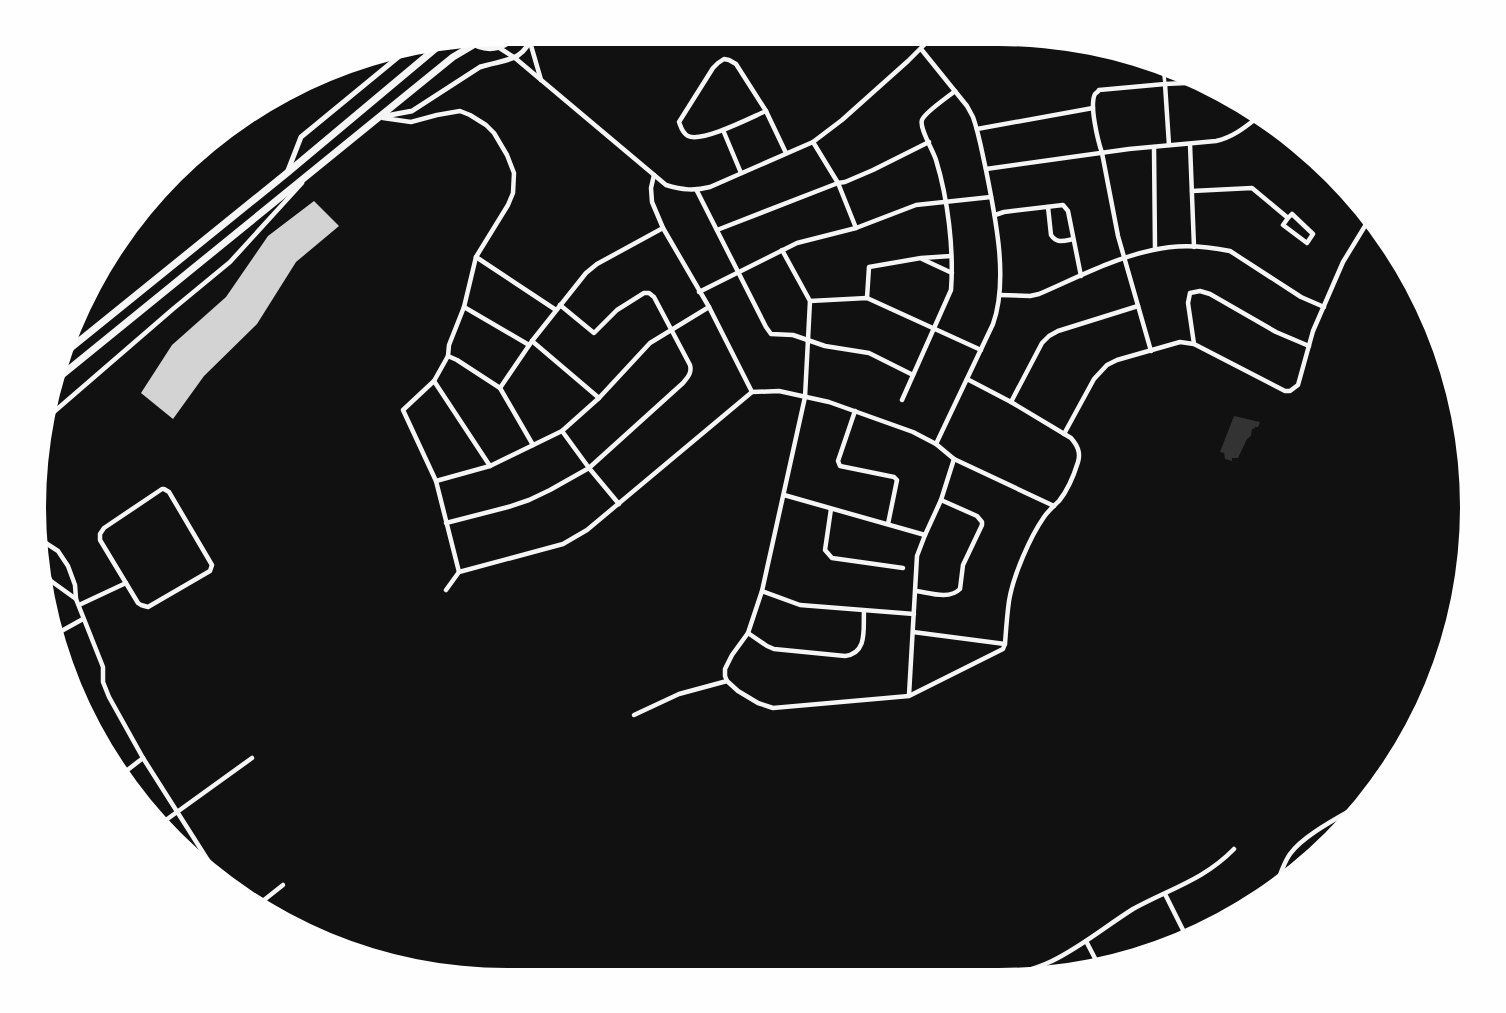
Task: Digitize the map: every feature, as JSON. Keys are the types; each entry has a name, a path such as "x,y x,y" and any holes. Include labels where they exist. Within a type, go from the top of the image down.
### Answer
{"main road":[{"path":"481,46 498,47"},
{"path":"66,372 465,47"},
{"path":"75,344 432,51"}],"street":[{"path":"380,117 412,111 480,67 515,58 527,46"},
{"path":"531,46 541,81"},
{"path":"498,47 515,58 666,185 697,191 813,142 842,120 924,46"},
{"path":"921,49 974,117 995,215 1000,295 996,317 936,444"},
{"path":"287,173 301,137 396,59"},
{"path":"766,111 723,130 694,137 684,132 680,122 713,68 724,59 729,60 736,64 766,111 786,153"},
{"path":"1164,76 1169,145"},
{"path":"1151,351 1118,236 1093,108 1095,95 1099,90 1181,83"},
{"path":"902,400 951,290 945,189 922,129 922,119 955,91"},
{"path":"977,129 1093,108"},
{"path":"380,117 411,122 460,111 470,114 486,125 501,144 514,173 513,193 508,205 475,257 464,307 449,345 449,356 434,381 404,410 436,481 458,572"},
{"path":"986,169 1228,138 1253,121"},
{"path":"723,130 741,173"},
{"path":"813,142 838,183 856,228"},
{"path":"717,230 845,182 929,142"},
{"path":"1190,144 1194,247"},
{"path":"1154,147 1155,249"},
{"path":"56,411 230,262 316,168"},
{"path":"654,175 652,202 663,228 709,307 752,392"},
{"path":"1192,191 1252,188 1288,219"},
{"path":"697,191 768,331 775,335 793,335 825,346 869,353 913,375"},
{"path":"699,292 797,243 856,228 916,205 991,197"},
{"path":"995,215 1061,205 1065,207 1081,276"},
{"path":"1048,207 1052,238 1061,242 1073,239"},
{"path":"1292,214 1313,234 1307,243 1283,225 1288,219 1292,214"},
{"path":"1064,434 1094,379 1107,365 1180,342 1194,344 1285,391 1290,391 1298,385 1313,331 1343,262 1365,226"},
{"path":"500,388 530,343 586,273 597,264 663,228"},
{"path":"1000,295 1039,294 1124,258 1155,249 1194,247 1230,251 1301,297 1324,307"},
{"path":"726,681 725,669 748,633 762,591 805,397 810,301 782,250"},
{"path":"867,298 869,267 951,256"},
{"path":"446,523 529,500 589,468 682,383 691,370 654,297 649,293 644,293 617,310 594,333 475,257"},
{"path":"921,258 952,273"},
{"path":"1194,344 1188,303 1190,293 1200,291 1210,294 1276,332 1309,346"},
{"path":"810,301 867,298 981,350"},
{"path":"1011,402 1042,343 1049,336 1138,306"},
{"path":"464,307 530,343 599,398"},
{"path":"436,481 490,466 562,431 599,398 650,343 709,307"},
{"path":"449,356 500,388 533,445"},
{"path":"634,715 679,694 726,681 758,703 772,708 909,696 1003,649 1009,598 1033,535 1046,514 1061,499 1079,460 1079,453 1077,445 1064,434 967,379"},
{"path":"434,381 490,466"},
{"path":"446,590 458,572 563,544 587,530 752,392 779,391 829,402 913,432 936,444 954,459 1054,506"},
{"path":"855,411 838,461 841,466 894,477 897,480 888,524"},
{"path":"562,431 619,504"},
{"path":"909,696 918,556 954,459"},
{"path":"164,489 169,492 212,568 148,607 138,603 126,583 100,540 100,534 104,528 164,489"},
{"path":"784,495 925,535"},
{"path":"916,591 949,595 960,590 963,565 982,525 976,516 941,500"},
{"path":"831,509 825,551 829,556 903,568"},
{"path":"47,544 62,557 72,576 76,599 103,667 106,690 143,758 203,853"},
{"path":"51,581 76,599"},
{"path":"79,605 126,583"},
{"path":"762,591 800,605 914,614"},
{"path":"748,633 774,649 853,655 862,646 864,611"},
{"path":"62,630 83,619"},
{"path":"913,632 1005,644"},
{"path":"128,770 143,758"},
{"path":"168,819 252,758"},
{"path":"1281,872 1291,852 1307,837 1338,818"},
{"path":"1042,966 1134,909 1205,873 1234,849"},
{"path":"265,899 283,886"},
{"path":"1165,894 1183,929"},
{"path":"1086,941 1095,958"}],"shaded area":[{"path":"1234,416 1260,422 1258,427 1252,429 1251,436 1238,458 1232,458 1232,461 1225,459 1224,453 1220,452"}],"building":[{"path":"314,201 339,226 296,262 257,324 204,376 173,419 141,393 172,345 226,297 268,236"}]}
